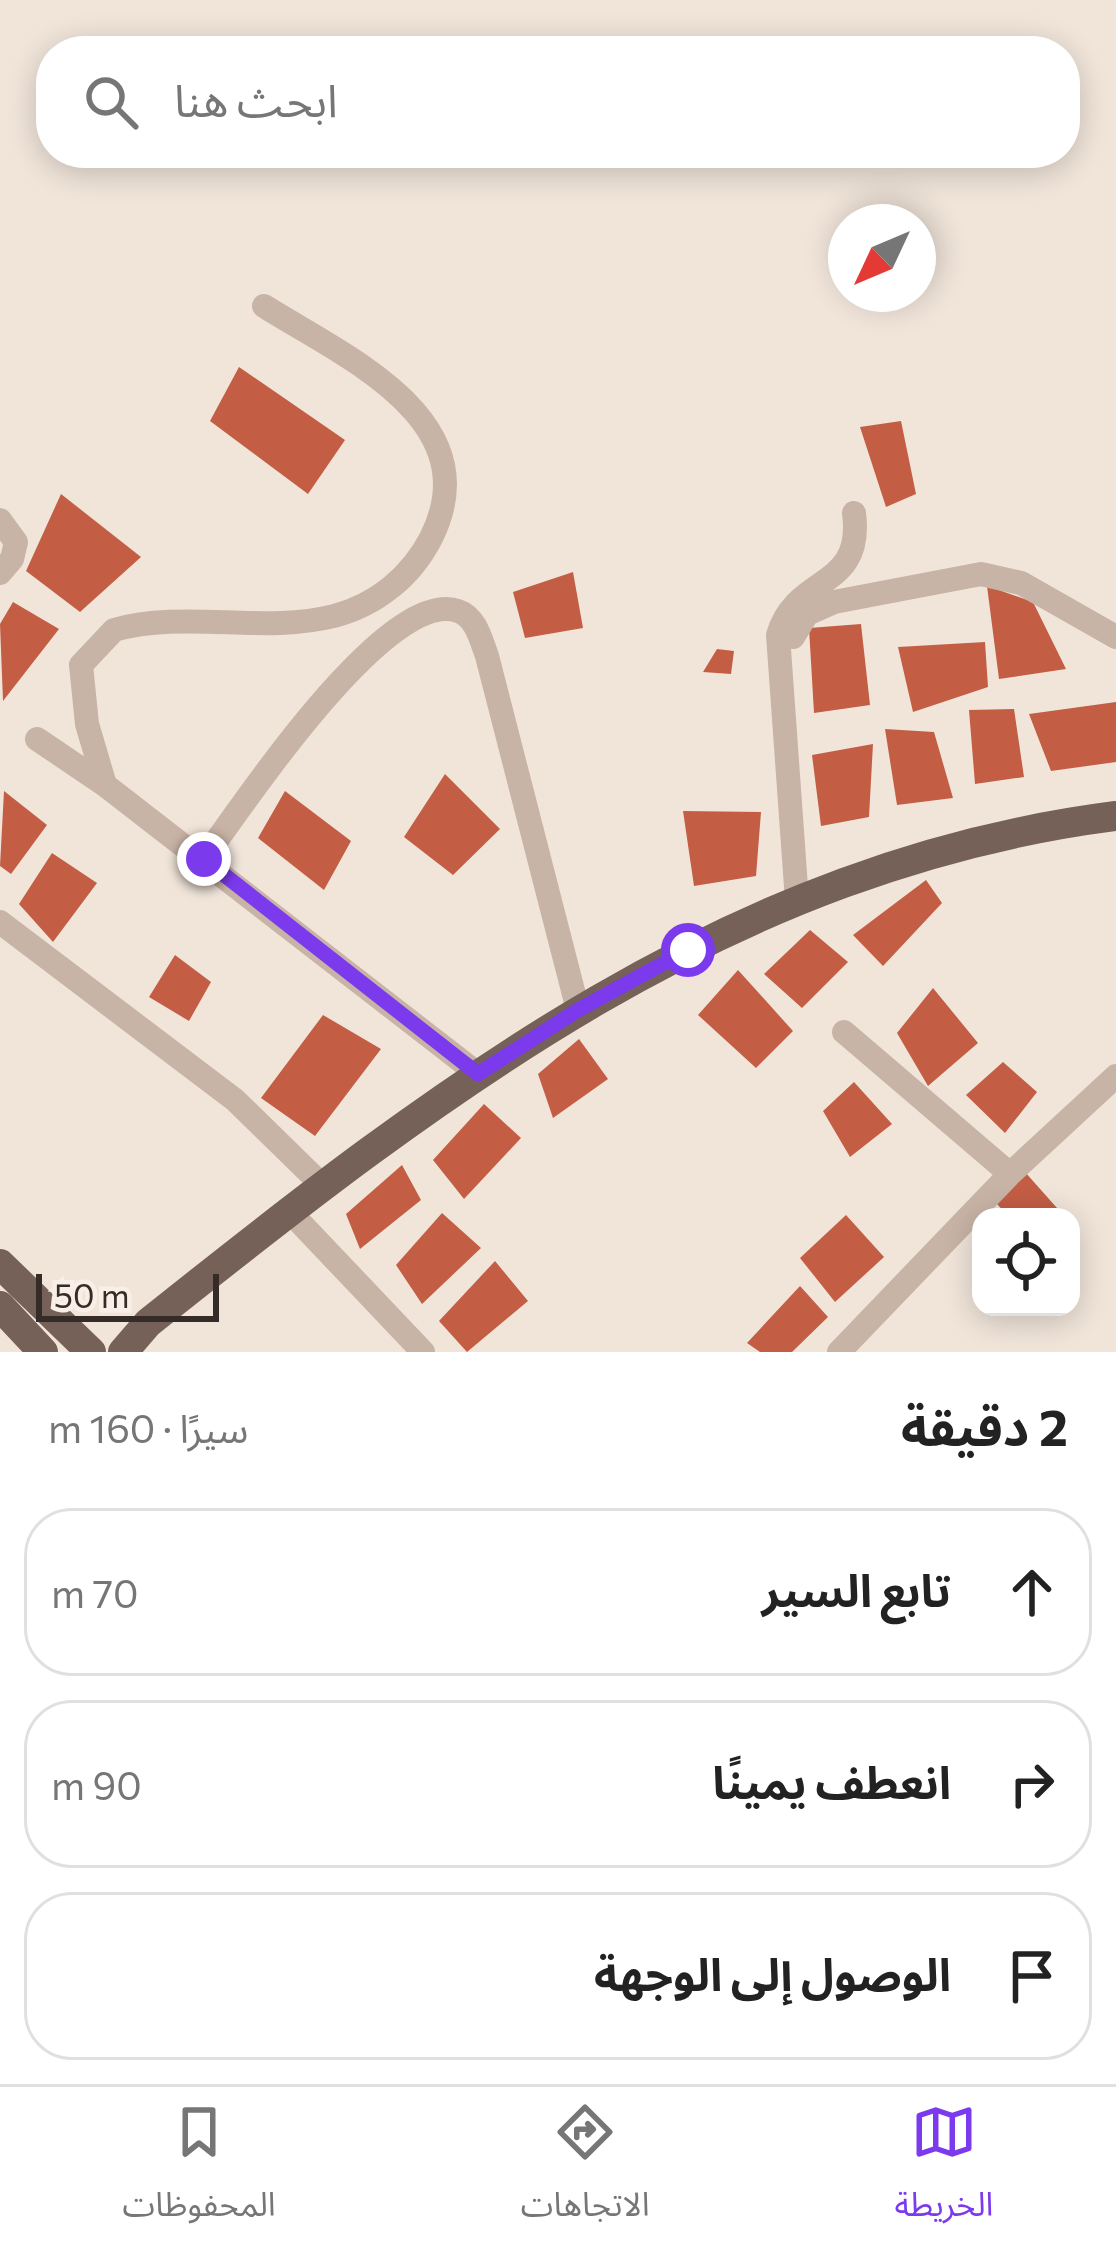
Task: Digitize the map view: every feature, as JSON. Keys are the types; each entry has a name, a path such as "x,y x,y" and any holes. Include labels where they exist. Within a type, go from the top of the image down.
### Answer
{"main road":[{"path":"123,1352 148,1323 369,1147 578,1010 688,950 797,901 979,841 1116,817"},
{"path":"0,1264 87,1351 148,1323"},
{"path":"0,1306 43,1352"}],"street":[{"path":"105,785 80,687 81,665 98,641 114,630 142,625 260,624 337,615 397,584 425,548 441,512 435,439 412,406 264,306"},
{"path":"797,901 781,696 782,622 793,606 852,559 858,542 854,513"},
{"path":"0,520 16,542 12,559 0,573"},
{"path":"781,696 792,640 807,614 853,597 956,577 981,574 1022,583 1116,638"},
{"path":"204,859 345,673 393,633 436,608 462,612 477,628 487,656 578,1010"},
{"path":"37,739 204,859 478,1074"},
{"path":"0,922 235,1100 323,1186"},
{"path":"844,1032 1010,1174"},
{"path":"839,1352 1010,1174 1116,1076"},
{"path":"291,1213 423,1352"}],"building":[{"path":"239,367 345,440 308,494 210,421"},
{"path":"901,421 916,494 886,507 860,427"},
{"path":"61,494 141,557 80,612 26,571"},
{"path":"573,572 583,628 525,638 513,592"},
{"path":"987,586 1033,602 1066,669 999,679"},
{"path":"13,602 59,629 3,701 0,624"},
{"path":"861,624 870,705 814,713 809,628"},
{"path":"985,642 988,687 913,712 898,647"},
{"path":"717,649 734,651 731,674 703,672"},
{"path":"1116,702 1116,762 1051,771 1029,714"},
{"path":"1014,709 1024,777 975,784 969,710"},
{"path":"885,729 934,732 953,798 897,805"},
{"path":"873,744 869,817 821,826 812,755"},
{"path":"445,774 500,829 453,875 404,837"},
{"path":"4,791 47,825 11,874 0,866"},
{"path":"285,791 351,841 324,890 258,838"},
{"path":"683,811 761,812 756,876 694,886"},
{"path":"52,853 97,883 53,942 19,904"},
{"path":"926,880 942,903 883,966 853,935"},
{"path":"810,930 848,962 802,1008 764,974"},
{"path":"175,955 211,982 189,1021 149,997"},
{"path":"738,970 793,1031 756,1068 698,1015"},
{"path":"933,988 978,1043 928,1086 897,1033"},
{"path":"323,1015 381,1049 315,1136 261,1098"},
{"path":"579,1039 608,1079 553,1118 538,1074"},
{"path":"1003,1062 1037,1092 1005,1133 966,1095"},
{"path":"854,1082 892,1124 850,1157 823,1111"},
{"path":"484,1104 521,1138 464,1199 433,1160"},
{"path":"402,1165 421,1200 360,1249 346,1214"},
{"path":"1025,1172 1057,1208 1001,1208 996,1203"},
{"path":"442,1213 481,1248 422,1304 396,1265"},
{"path":"846,1215 884,1257 835,1302 800,1258"},
{"path":"495,1261 528,1301 467,1352 439,1321"},
{"path":"800,1286 828,1317 792,1352 760,1352 747,1343"}],"route":[{"path":"204,859 478,1074 578,1010 688,950"}]}
